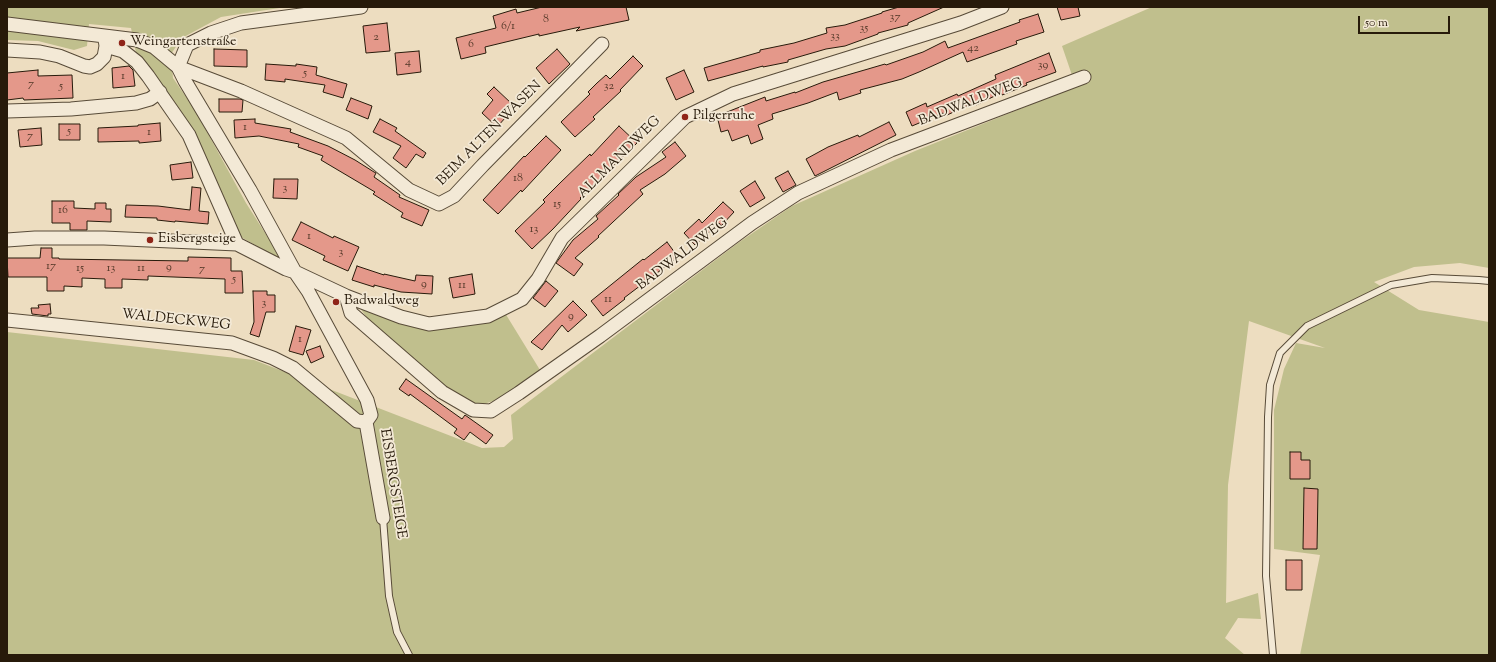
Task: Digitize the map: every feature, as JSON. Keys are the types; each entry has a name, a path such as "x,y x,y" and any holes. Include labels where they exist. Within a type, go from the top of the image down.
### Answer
{"street":[{"path":"178,67 187,45 211,33 241,23 361,7"},
{"name":"ALLMANDWEG","path":"237,244 286,269 296,272 346,296 401,317 429,324 488,316 522,299 538,279 562,238 685,117 733,94 961,22 1002,7"},
{"name":"EISBERGSTEIGE","path":"7,24 105,41 137,40 154,47 178,67 308,291 366,400 371,415 366,422 383,518"},
{"path":"7,50 40,52 60,56 90,67 97,64 104,58 105,41"},
{"name":"EISBERGSTEIGE","path":"105,41 123,51 137,62 160,92 189,135 237,244"},
{"name":"BEIM ALTEN WASEN","path":"178,67 241,91 346,138 409,190 439,204 454,196 482,165 602,44"},
{"name":"BADWALDWEG","path":"346,296 351,313 442,392 474,410 491,411 600,336 752,223 798,193 891,150 1084,77"},
{"path":"7,111 71,109 136,103 150,99 160,92"},
{"path":"7,240 35,238 104,238 237,244"},
{"name":"WALDECKWEG","path":"7,320 232,343 293,368 357,421 366,422"}],"lane":[{"path":"1272,655 1266,576 1268,417 1270,385 1280,353 1307,326 1391,285 1432,278 1480,280 1489,282"},
{"name":"EISBERGSTEIGE","path":"383,518 388,596 397,632 409,655"}],"shaded area":[{"path":"7,7 286,7 221,17 182,38 171,54 173,78 195,110 246,203 283,261 241,237 136,53 131,28 89,24 87,46 74,50 38,41 7,40"},
{"path":"1152,7 1489,7 1489,268 1460,263 1414,267 1374,282 1419,310 1489,322 1489,655 1300,655 1320,555 1274,549 1274,410 1284,369 1296,343 1325,348 1249,321 1228,485 1226,603 1258,593 1261,619 1238,618 1225,638 1245,655 7,655 7,332 254,360 482,448 504,447 513,439 511,415 738,243 792,206 915,151 1030,105 1075,84 1062,46"},
{"path":"360,308 414,327 455,326 505,313 540,370 497,400 480,405 461,401 373,326"}],"building":[{"path":"542,7 626,7 629,20 576,31 580,27 539,36 539,34 485,47 486,53 461,59 456,38 496,28 493,16 516,9 517,13"},
{"path":"899,7 944,7 908,23 908,25 878,33 845,46 826,49 788,60 788,62 763,66 708,81 704,68 760,52 760,50 794,43 827,33 826,28 845,25"},
{"path":"1057,7 1078,7 1080,16 1061,20"},
{"path":"1038,14 1044,32 1016,41 1017,44 967,62 963,52 902,79 860,90 861,93 839,100 837,92 772,114 773,119 758,125 763,139 751,144 748,135 732,141 728,130 721,132 717,116 765,97 766,101 795,93 823,82 885,64 886,65 923,52 945,41 948,48"},
{"path":"387,23 390,51 366,53 363,26"},
{"path":"214,49 247,50 247,67 214,66"},
{"path":"557,49 570,64 549,84 536,68"},
{"path":"419,51 421,72 397,75 395,53"},
{"path":"1049,53 1056,72 1026,83 1027,85 1002,95 1001,93 976,105 975,102 945,116 943,113 912,126 906,112 926,103 927,107 957,94 958,96 996,79 995,75"},
{"path":"633,56 643,66 620,90 621,91 593,117 595,119 575,137 561,122 590,94 588,92 597,83 606,75 610,79"},
{"path":"266,64 296,66 296,64 317,67 316,75 347,84 343,98 323,92 325,85 285,79 285,82 265,80"},
{"path":"129,66 133,70 135,86 113,88 112,68"},
{"path":"38,70 38,76 72,75 73,98 24,100 23,98 7,100 7,73"},
{"path":"684,70 694,92 676,100 666,78"},
{"path":"494,87 512,104 503,113 506,117 497,127 482,113 493,100 487,94"},
{"path":"351,98 372,106 368,119 346,110"},
{"path":"219,99 243,100 242,112 219,112"},
{"path":"255,119 255,123 291,129 290,132 328,146 376,173 374,177 400,195 399,197 429,210 422,226 401,217 403,213 373,194 375,192 321,160 323,156 298,147 299,144 259,136 235,138 234,120"},
{"path":"380,119 397,128 395,131 426,153 423,158 416,154 406,168 393,158 401,146 373,132"},
{"path":"889,122 896,135 815,176 806,159 828,147 858,135 859,137"},
{"path":"160,123 161,141 139,143 139,141 98,142 98,128 138,126"},
{"path":"59,124 80,124 80,140 59,140"},
{"path":"619,126 637,143 580,198 581,199 553,229 532,249 515,231 545,202 543,200 590,154 591,156"},
{"path":"41,128 42,145 20,147 18,130"},
{"path":"546,136 561,150 522,192 521,190 498,214 483,200 524,156 525,157"},
{"path":"675,142 686,156 665,174 640,190 643,194 575,258 583,264 574,276 556,263 573,240 598,219 596,216 636,177 666,157 662,152"},
{"path":"191,162 193,178 172,180 170,165"},
{"path":"788,171 796,185 783,192 775,178"},
{"path":"274,179 298,179 297,199 273,198"},
{"path":"755,181 765,198 750,207 740,191"},
{"path":"192,187 201,188 199,211 209,212 208,224 157,220 157,218 125,217 126,205 158,206 190,210"},
{"path":"52,201 74,201 74,208 95,209 95,203 106,203 106,209 111,209 111,222 87,221 87,230 70,230 70,223 52,223"},
{"path":"723,202 734,212 721,226 719,223 695,245 684,233 699,219 702,223"},
{"path":"301,222 333,238 334,236 359,247 348,271 323,260 325,256 292,240"},
{"path":"667,242 678,257 603,316 591,301 643,259 644,260"},
{"path":"41,248 52,248 52,258 59,259 188,261 188,257 231,258 231,271 242,271 243,293 225,293 225,279 148,276 148,280 122,279 122,288 105,288 105,279 82,278 82,287 64,286 64,291 47,291 47,277 8,277 7,258 40,258"},
{"path":"357,266 384,275 415,281 416,275 433,276 432,294 401,292 374,285 374,287 352,280"},
{"path":"472,274 475,294 453,298 449,278"},
{"path":"546,281 558,291 545,307 533,298"},
{"path":"253,291 267,291 267,295 275,295 275,312 266,312 259,337 250,334 254,322"},
{"path":"573,301 587,315 568,332 562,325 542,350 531,342"},
{"path":"50,304 51,314 48,314 48,316 32,314 31,308 39,308 38,305"},
{"path":"296,326 311,330 303,355 289,351"},
{"path":"320,346 324,357 311,363 306,351"},
{"path":"406,379 462,419 465,415 493,435 486,444 470,432 464,440 454,433 457,429 410,394 409,396 399,389"},
{"path":"1290,452 1301,452 1301,460 1310,460 1310,479 1290,479"},
{"path":"1304,488 1318,489 1317,549 1303,549"},
{"path":"1286,560 1302,560 1302,590 1286,590"}],"place":[{"name":"Weingartenstraße","path":"122,43"},
{"name":"Pilgerruhe","path":"685,117"},
{"name":"Eisbergsteige","path":"150,240"},
{"name":"Badwaldweg","path":"336,302"}]}
